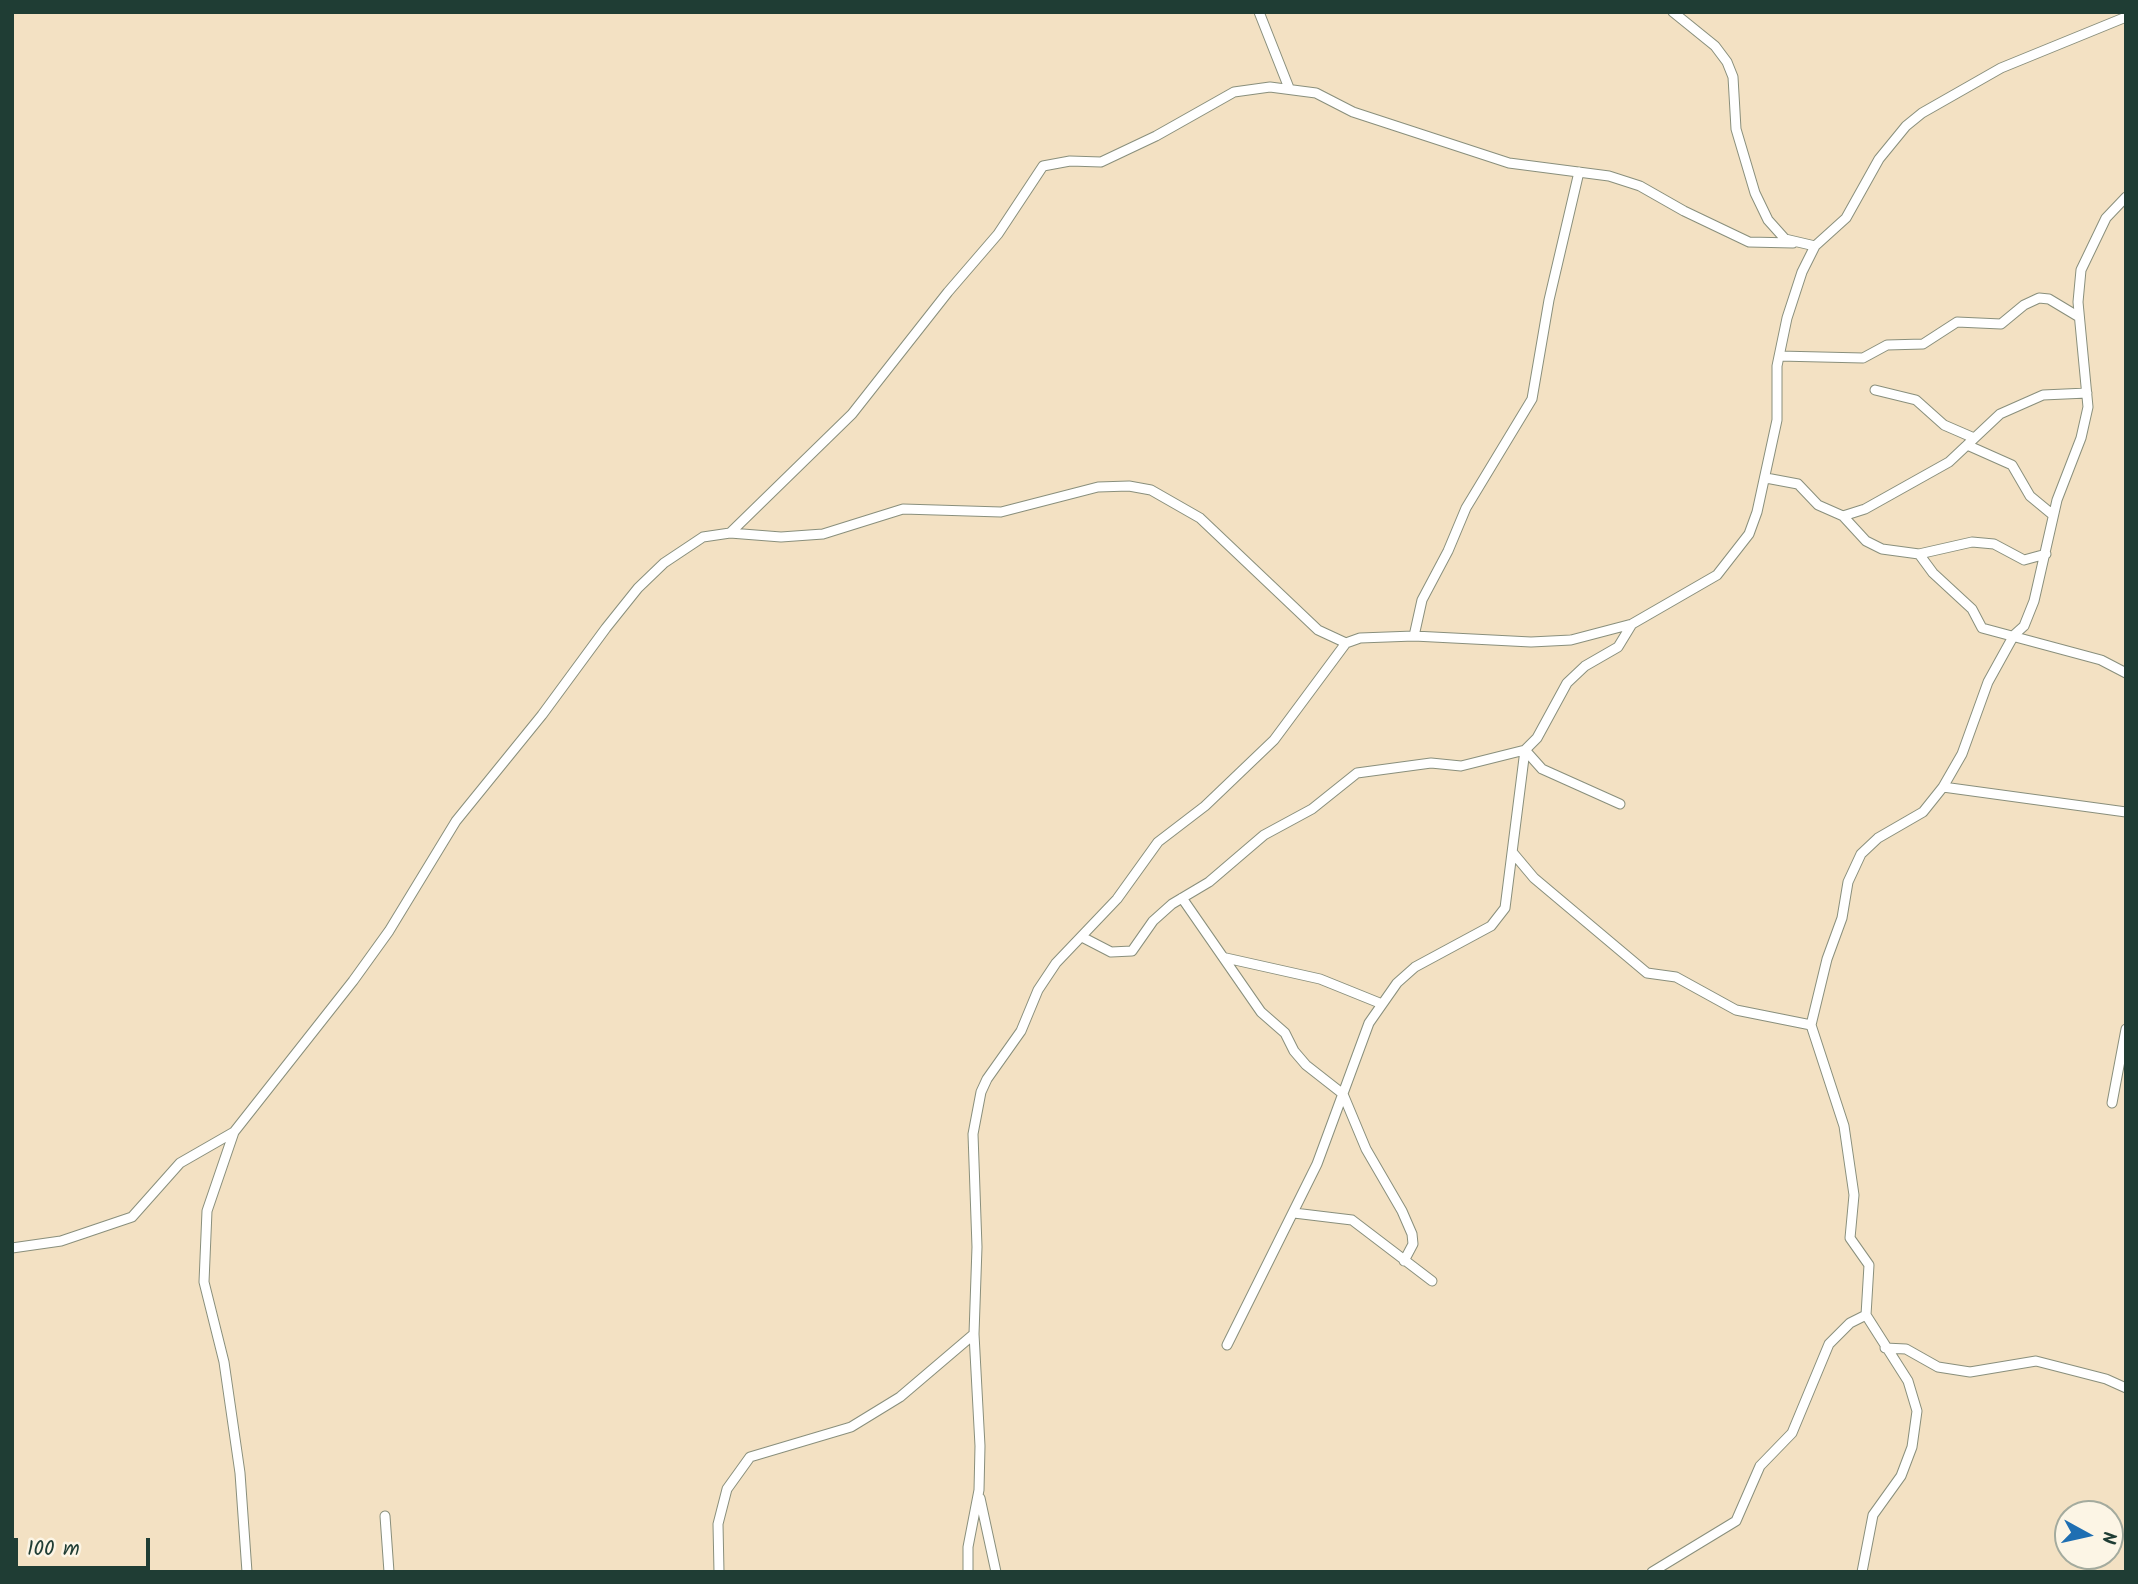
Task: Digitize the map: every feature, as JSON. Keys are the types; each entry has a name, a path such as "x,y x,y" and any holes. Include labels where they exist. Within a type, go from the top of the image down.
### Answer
{"street":[{"path":"1259,12 1289,88"},
{"path":"1673,12 1715,46 1727,62 1733,77 1736,129 1755,193 1774,229 1793,243"},
{"path":"968,1572 968,1547 979,1490 974,1334 977,1247 974,1134 981,1092 1021,1031 1044,979 1117,899 1158,842 1205,806 1274,740 1346,643 1360,638 1415,636 1531,642 1571,640 1632,624 1717,575 1749,534 1766,478 1777,413 1779,356 1802,272 1815,246 1846,218 1879,159 1906,126 1922,113 2013,62 2126,18"},
{"path":"730,533 852,414 948,292 998,234 1043,166 1070,161 1101,162 1156,136 1234,92 1254,87 1289,88 1315,93 1363,116 1509,163 1609,176 1640,186 1695,217 1749,242 1815,246"},
{"path":"1415,636 1422,600 1448,551 1466,508 1532,398 1549,300 1579,172"},
{"path":"1861,1572 1873,1515 1878,1504 1897,1485 1916,1429 1917,1411 1908,1381 1866,1315 1869,1265 1850,1238 1854,1195 1846,1138 1811,1025 1827,959 1842,918 1849,882 1861,854 1878,838 1923,812 1943,787 1962,754 1989,682 2014,635 2024,626 2046,554 2053,515 2081,438 2087,393 2079,317 2079,285 2087,252 2106,218 2126,197"},
{"path":"1779,356 1812,359 1868,357 1887,345 1923,344 1956,322 2001,324 2024,305 2039,298 2049,299 2079,317"},
{"path":"1875,390 1916,400 1944,425 2012,464 2030,496 2053,515"},
{"path":"1843,516 1864,509 1940,468 2000,414 2033,398 2087,393"},
{"path":"1766,478 1798,484 1818,505 1843,516 1875,546 1919,554 1972,542 1994,544 2024,561 2046,554"},
{"path":"247,1572 240,1473 225,1362 204,1282 207,1211 234,1132 389,931 456,821 638,588 686,547 703,537 730,533 781,537 823,534 903,509 1001,512 1098,487 1129,486 1151,490 1200,518 1318,630 1346,643"},
{"path":"1919,554 1933,573 1972,609 1982,628 2101,660 2126,673"},
{"path":"1082,937 1111,952 1129,953 1161,913 1222,872 1264,835 1312,808 1357,773 1388,771 1431,763 1461,766 1525,750 1538,738 1567,683 1586,666 1618,647 1632,624"},
{"path":"1525,750 1542,769 1620,804"},
{"path":"1227,1345 1294,1213 1333,1127 1359,1044 1382,1004 1396,983 1415,967 1500,919 1509,893 1525,750"},
{"path":"1943,787 2126,812"},
{"path":"1513,853 1534,878 1647,973 1676,977 1736,1010 1811,1025"},
{"path":"1181,898 1256,1004 1285,1033 1298,1055 1343,1094 1366,1149 1402,1211 1412,1234 1413,1244 1404,1261"},
{"path":"1226,958 1320,979 1382,1004"},
{"path":"2112,1103 2126,1029"},
{"path":"12,1248 61,1241 132,1217 180,1163 234,1132"},
{"path":"1294,1213 1352,1220 1432,1281"},
{"path":"1652,1572 1736,1521 1760,1466 1792,1433 1829,1344 1850,1323 1866,1315"},
{"path":"719,1572 718,1524 727,1489 750,1457 851,1427 900,1397 974,1334"},
{"path":"1885,1348 1906,1349 1938,1367 1969,1372 2036,1361 2106,1379 2126,1388"},
{"path":"979,1490 996,1572"},
{"path":"385,1516 388,1572"}]}
